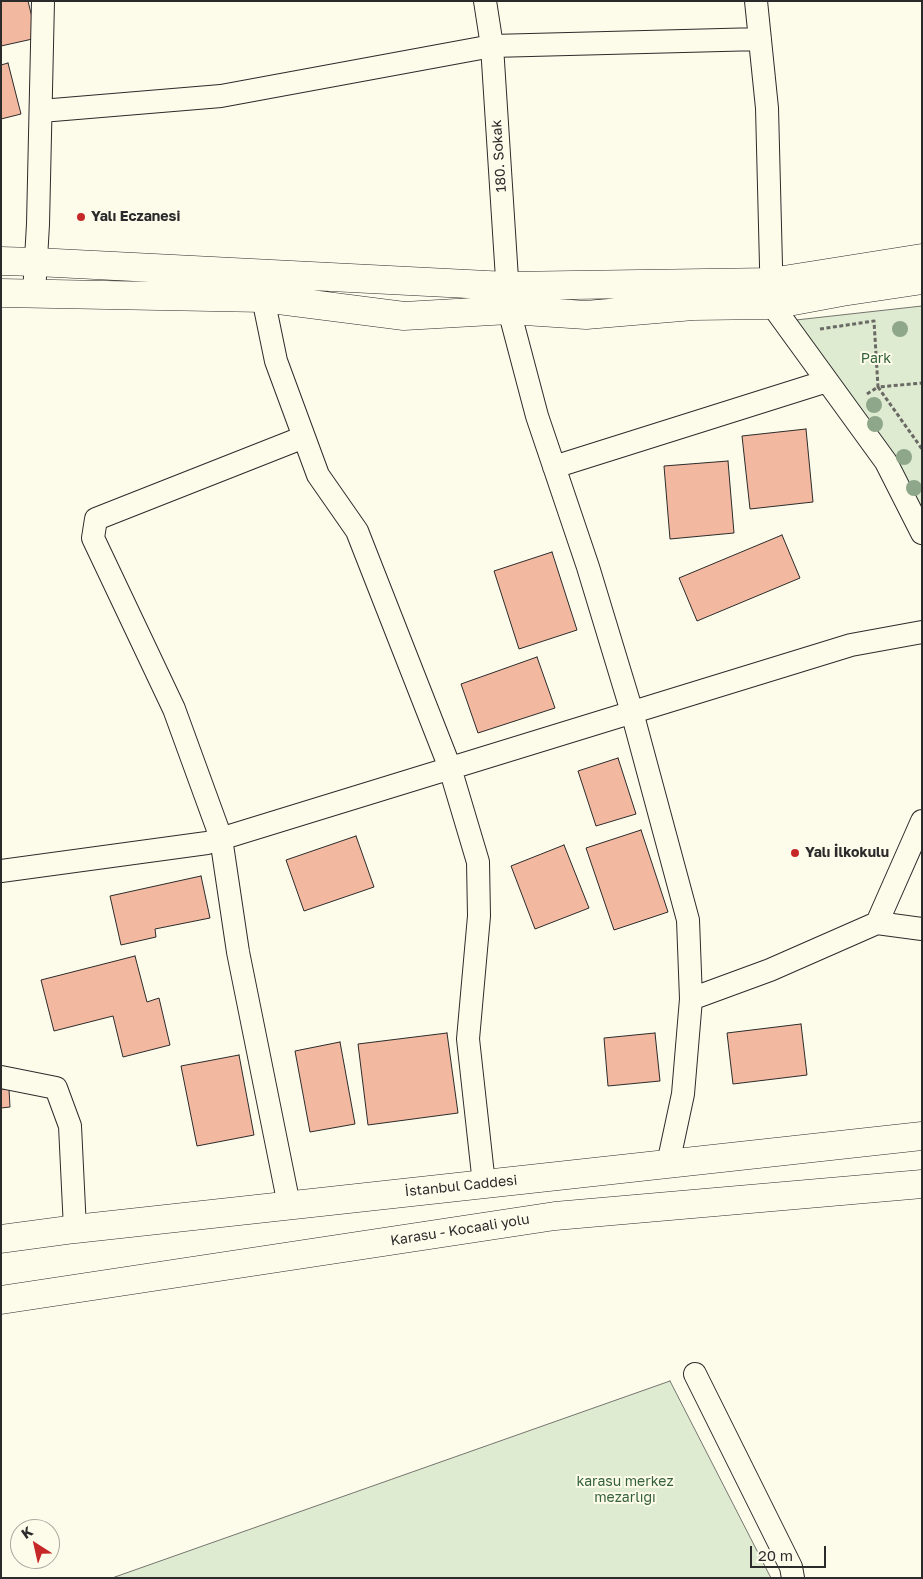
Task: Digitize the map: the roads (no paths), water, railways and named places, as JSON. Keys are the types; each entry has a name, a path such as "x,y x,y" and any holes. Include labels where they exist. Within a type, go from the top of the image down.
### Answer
{"main road":[{"path":"1,262 36,262 508,298 586,316 693,306 771,293 922,258"},
{"path":"771,293 842,292 922,280"},
{"path":"1,293 263,298 404,316 508,298"},
{"name":"İstanbul Caddesi","path":"1,1239 74,1229 922,1136"},
{"name":"Karasu - Kocaali yolu","path":"1,1300 555,1216 922,1184"}],"street":[{"path":"34,294 38,224 43,1"},
{"name":"180. Sokak","path":"485,1 492,46 508,298 537,416 591,576 632,712 688,920 691,999 683,1094 668,1164"},
{"path":"756,1 767,108 771,293 827,381 886,462 922,532"},
{"path":"41,111 221,96 492,46 760,39"},
{"path":"263,298 276,360 318,474 357,531 450,768 478,862 479,916 468,1039 484,1184"},
{"path":"554,467 827,381"},
{"path":"289,1205 238,952 221,838 174,709 93,538 96,519 304,436"},
{"path":"1,870 207,843 851,645 922,632"},
{"path":"877,923 922,821"},
{"path":"691,999 770,970 877,923 922,929"},
{"path":"1,1078 56,1088 70,1126 74,1229"},
{"path":"695,1374 791,1566 793,1578"}],"place":[{"name":"Yalı Eczanesi","path":"81,217"},
{"name":"Yalı İlkokulu","path":"795,853"}],"park label":[{"name":"Park","path":"876,359"},
{"name":"karasu merkez mezarlığı","path":"625,1490"}]}
